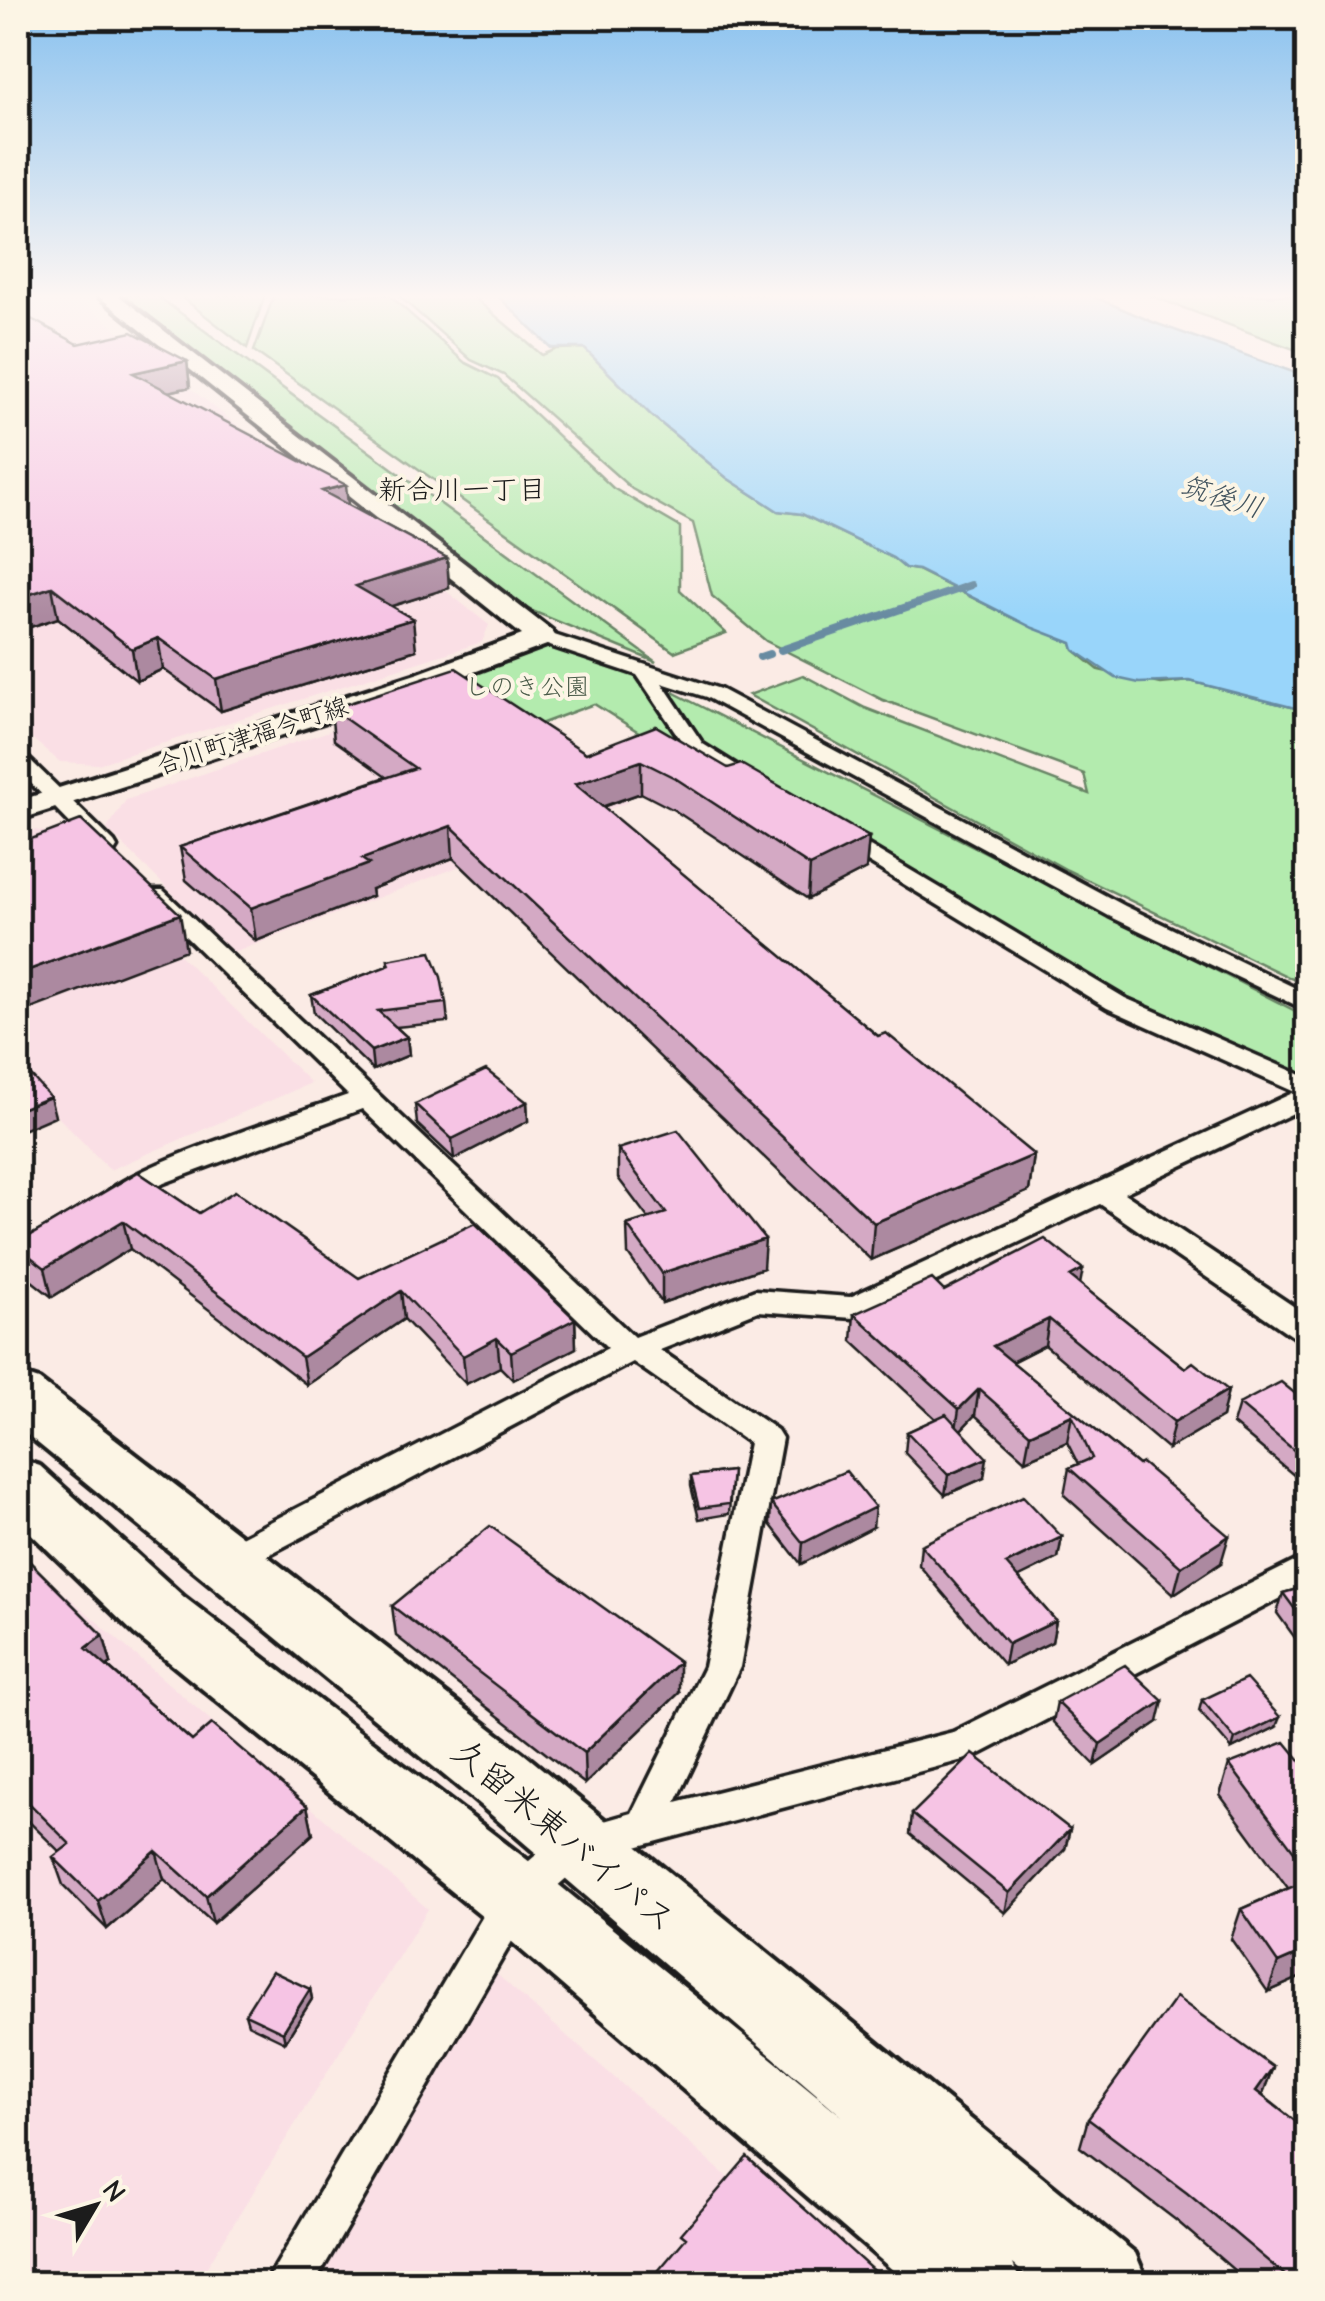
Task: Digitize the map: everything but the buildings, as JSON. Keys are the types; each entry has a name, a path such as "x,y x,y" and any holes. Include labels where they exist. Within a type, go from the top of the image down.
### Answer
{"highway":[{"name":"久留米東バイパス","path":"18,1395 498,1776 1104,2284"},
{"path":"18,1483 160,1616 516,1896 977,2284"}],"street":[{"path":"244,402 542,637 713,693 1068,885 1308,1004"},
{"name":"合川町津福今町線","path":"18,811 429,679 542,637"},
{"path":"646,673 696,748 777,797"},
{"path":"18,759 365,1098 633,1350 766,1438 722,1667 645,1827"},
{"path":"809,816 1116,1003 1308,1088"},
{"path":"224,1562 633,1350 755,1300 853,1308 1308,1096"},
{"path":"86,1216 154,1177 365,1098"},
{"path":"1101,1191 1308,1331"},
{"path":"288,2284 516,1896 576,1845 960,1746 1308,1568"}],"shaded area":[{"path":"18,402 208,402 489,625 482,642 98,764 60,762 18,727"},
{"path":"441,693 628,802 233,953 107,829 126,800"},
{"path":"35,830 55,834 311,1083 110,1170 18,1076 18,837"},
{"path":"18,1553 428,1909 197,2283 18,2283"},
{"path":"492,1970 848,2283 307,2284"}],"green space":[{"path":"258,402 302,402 656,662 525,608"},
{"path":"326,402 523,402 613,488 680,527 680,590 726,633 674,652"},
{"path":"535,402 638,402 727,478 778,511 802,514 893,558 905,568 917,570 1072,643 1074,650 1099,670 1161,684 1190,681 1307,711 1307,986 1067,870 749,695 803,675 865,708 1089,794 1084,774 883,700 766,641 712,596 693,523 632,489"},
{"name":"しのき公園","path":"542,637 646,673 696,748 677,756 594,704 516,733 429,679"},
{"path":"659,685 1307,1017 1307,1076 1132,1006 703,743"}],"water":[{"name":"筑後川","path":"638,402 1307,402 1307,711 1190,681 1139,683 1116,678 1074,650 1072,643 1033,628 918,570 905,568 893,558 802,514 778,511 727,478"}],"waterway":[{"path":"781,650 971,585"},
{"path":"760,657 769,654"}],"district":[{"name":"新合川一丁目","path":"462,489"}]}
